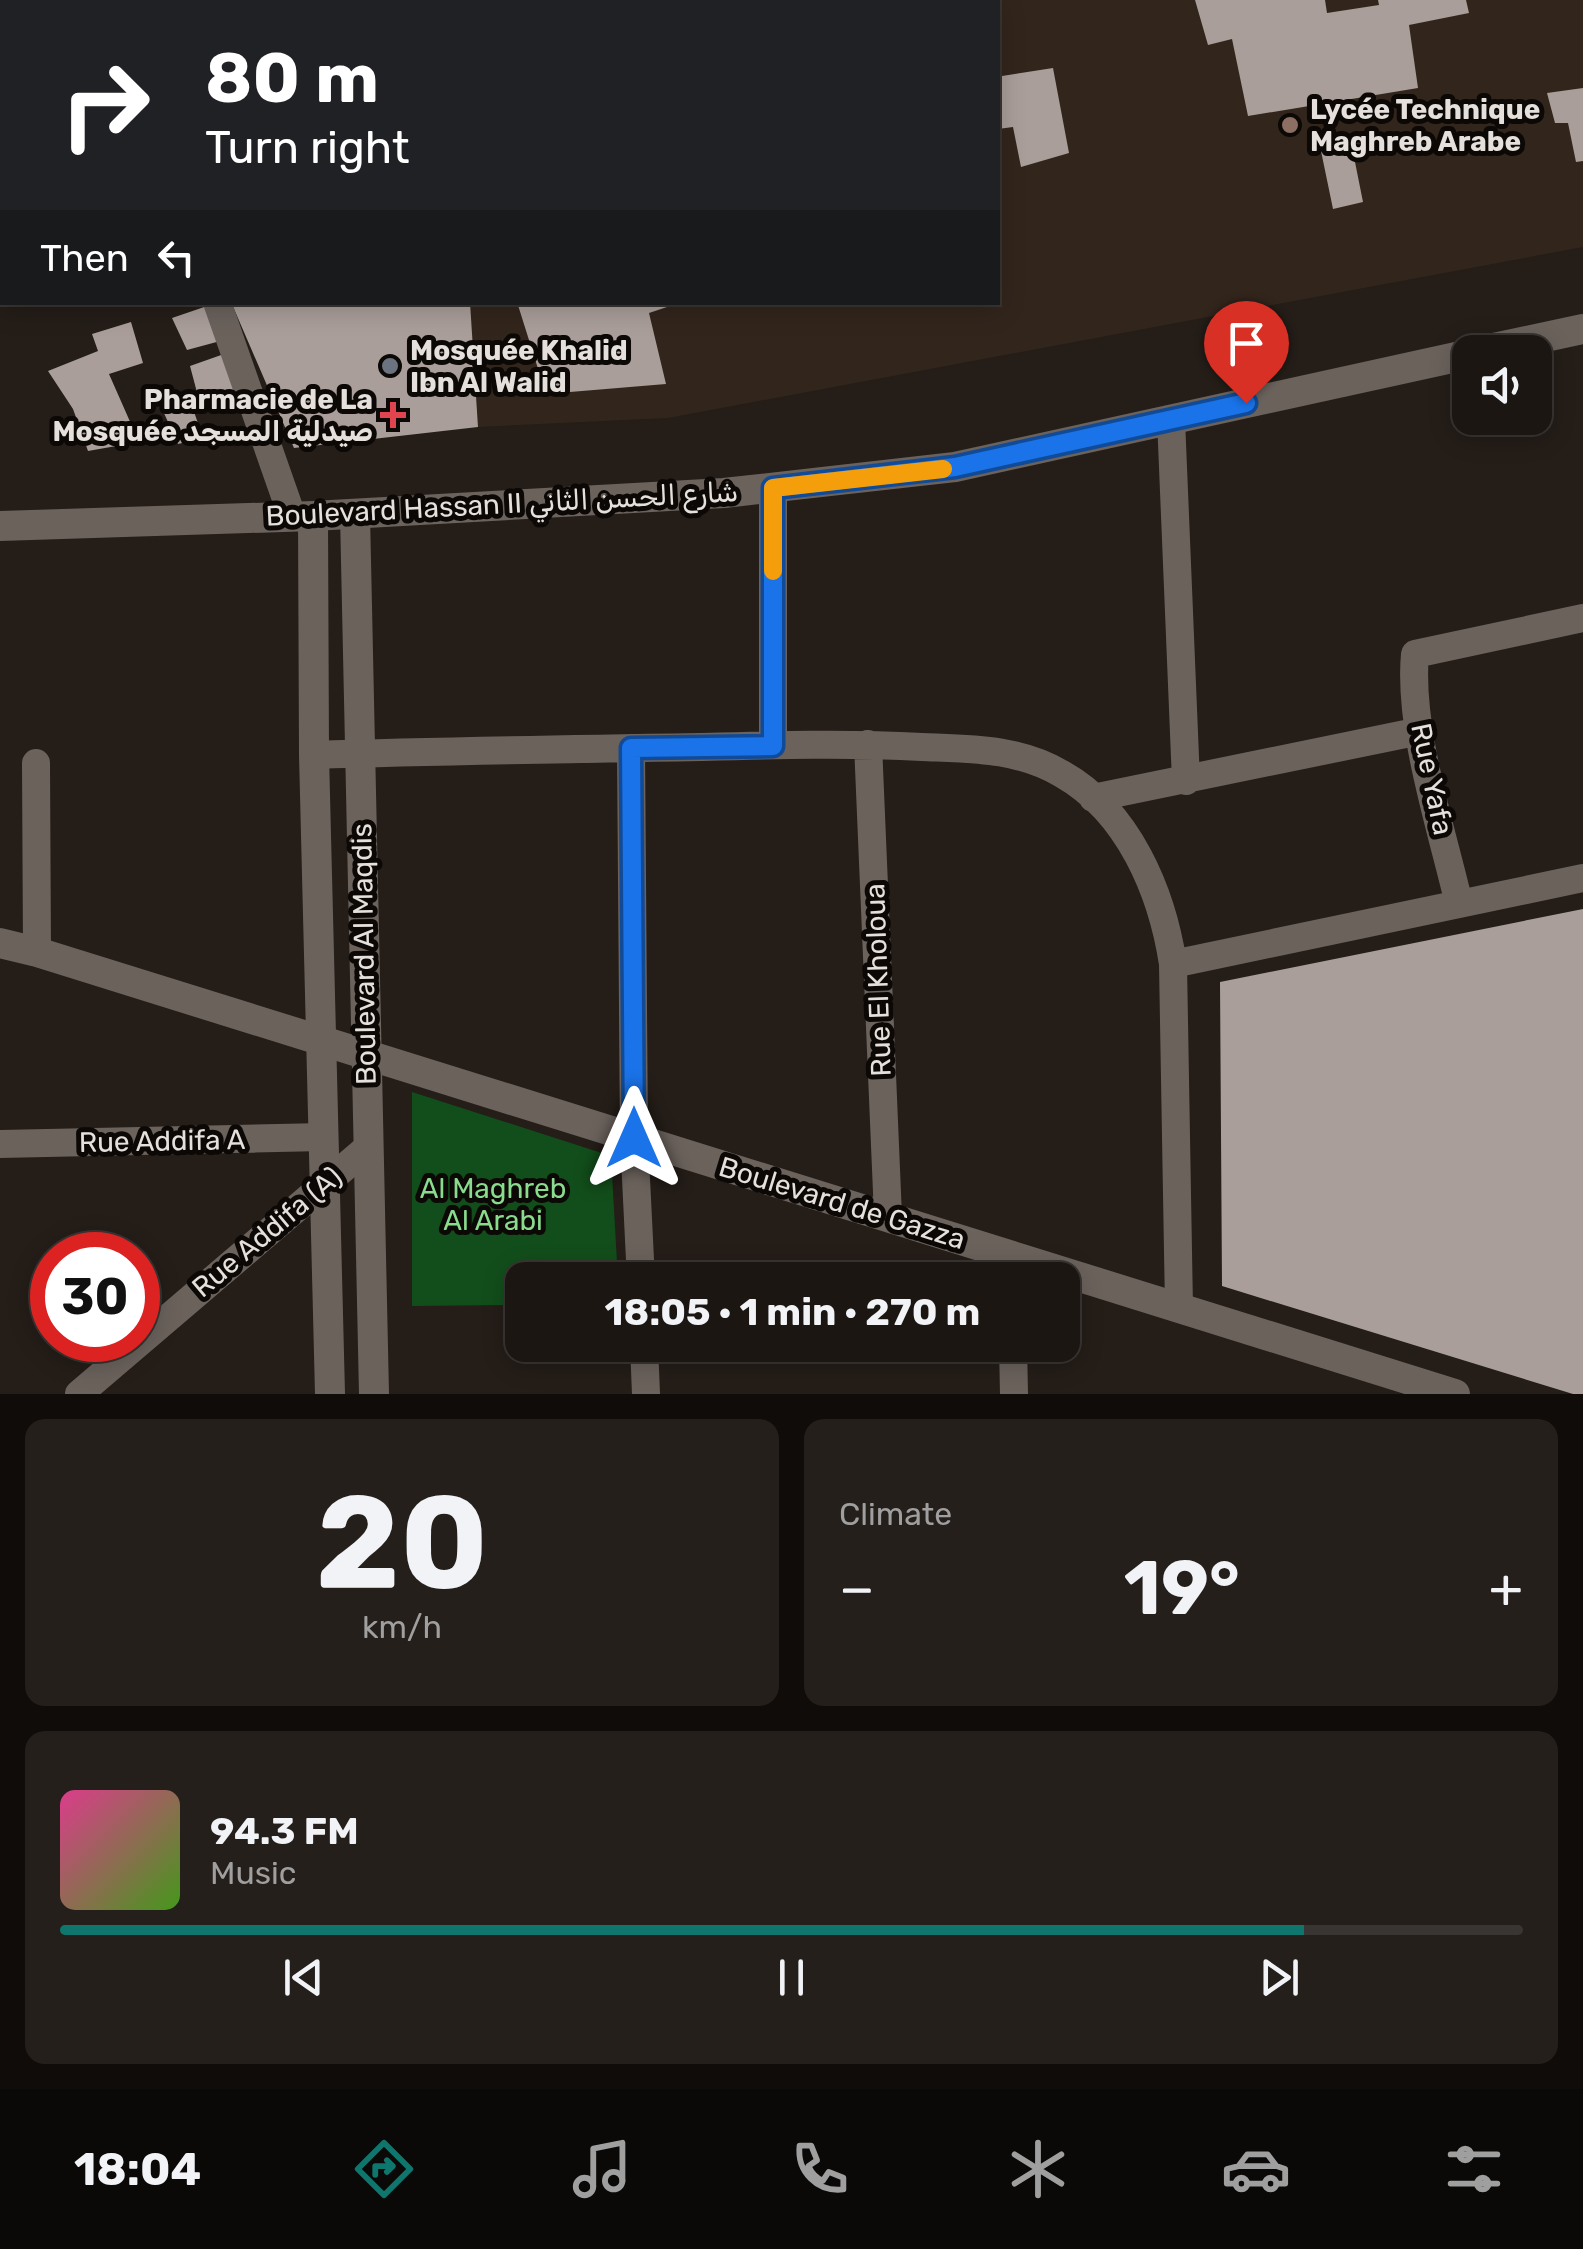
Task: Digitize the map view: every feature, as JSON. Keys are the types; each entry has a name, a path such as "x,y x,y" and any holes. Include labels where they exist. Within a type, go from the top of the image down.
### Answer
{"main road":[{"name":"Boulevard Hassan II شارع الحسن الثاني","path":"1552,336 1583,329"},
{"name":"Boulevard Hassan II شارع الحسن الثاني","path":"0,526 355,514 773,488 955,467 1452,358"},
{"name":"Boulevard Al Maqdis","path":"355,514 374,1394"},
{"name":"Boulevard Al Maqdis","path":"302,516 314,755 330,1394"},
{"name":"Boulevard de Gazza","path":"0,943 888,1216 999,1262"},
{"name":"Boulevard de Gazza","path":"1080,1284 1178,1308 1380,1382 1455,1394"}],"street":[{"path":"218,305 302,516"},
{"path":"1171,420 1186,781"},
{"path":"773,488 773,746"},
{"name":"Rue Yafa","path":"1459,904 1420,730 1416,654 1583,618"},
{"path":"1093,798 1420,730"},
{"path":"314,755 868,744 996,750 1023,756 1065,775 1093,798 1126,836 1145,868 1165,916 1172,964 1178,1308"},
{"name":"Rue El Kholoua","path":"868,744 888,1216"},
{"path":"631,748 634,1138 640,1262"},
{"path":"36,763 37,952"},
{"path":"1172,964 1583,878"},
{"name":"Rue Addifa A","path":"0,1144 324,1136"},
{"name":"Rue Addifa (A)","path":"78,1394 366,1149"},
{"path":"645,1362 646,1394"},
{"path":"1013,1362 1014,1394"}],"shaded area":[{"name":"Lycée Technique Maghreb Arabe","path":"1000,0 1583,0 1583,247 668,418 478,427 470,305 1000,305"}],"green space":[{"name":"Al Maghreb Al Arabi","path":"412,1092 611,1156 617,1262 505,1262 505,1305 412,1306"}],"building":[{"path":"1195,0 1325,0 1327,13 1379,5 1378,0 1466,0 1469,13 1409,25 1418,88 1248,116 1232,39 1208,45"},
{"path":"1053,68 1069,153 1021,167 1013,127 1000,129 1000,70 1002,76"},
{"path":"1583,88 1583,161 1576,162 1568,123 1555,123 1547,93"},
{"path":"1351,142 1363,202 1333,209 1321,151"},
{"path":"213,305 224,340 187,350 172,318"},
{"name":"Mosquée Khalid Ibn Al Walid","path":"232,305 470,305 478,427 294,448"},
{"path":"518,305 673,305 649,313 666,384 546,394"},
{"path":"131,322 143,363 109,374 139,442 88,451 73,409 48,371 98,351 92,334"},
{"path":"224,354 241,394 199,400 190,366"},
{"path":"158,400 190,400 203,438 178,444"},
{"path":"1583,909 1583,1394 1222,1286 1220,982"}],"slow traffic":[{"path":"773,571 773,488 943,469"}],"place":[{"name":"Lycée Technique Maghreb Arabe","path":"1290,125"},
{"name":"Mosquée Khalid Ibn Al Walid","path":"390,366"},
{"name":"Pharmacie de La Mosquée صيدلية المسجد","path":"393,415"}],"route":[{"path":"634,1138 631,748 773,746 773,488 955,467 1246,403"}]}
